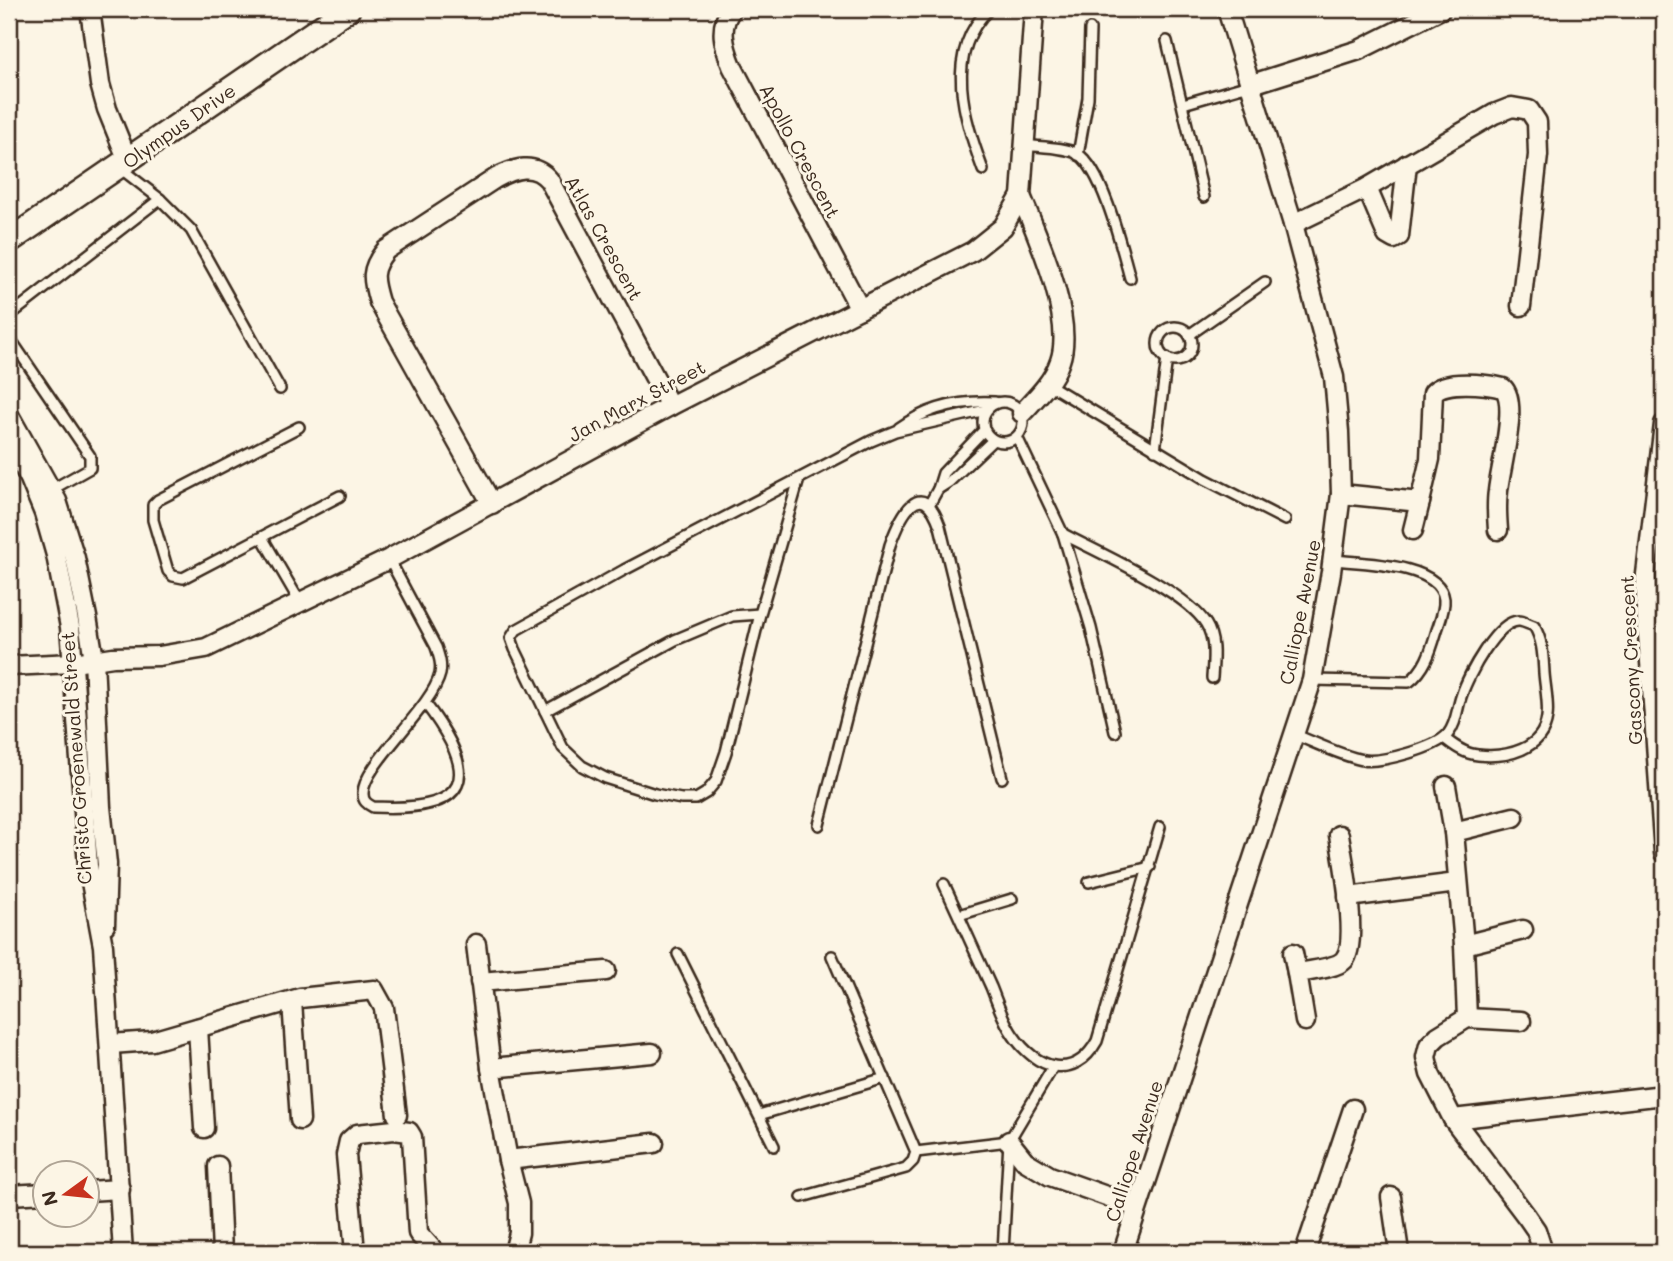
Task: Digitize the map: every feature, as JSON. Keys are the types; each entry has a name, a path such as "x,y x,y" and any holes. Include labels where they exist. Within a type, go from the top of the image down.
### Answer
{"street":[{"path":"90,9 100,83 123,164"},
{"name":"Apollo Crescent","path":"732,9 723,28 726,50 732,66 860,309"},
{"name":"Jan Marx Street","path":"9,666 159,656 206,648 389,559 670,406 972,251 1003,227 1021,196 1034,9"},
{"name":"Calliope Avenue","path":"1123,1252 1311,680 1333,560 1341,494 1334,377 1293,224 1227,9"},
{"path":"1249,85 1359,50 1441,9"},
{"name":"Olympus Drive","path":"9,241 123,164 335,12"},
{"path":"1293,224 1367,188 1505,108 1520,107 1535,115 1538,122 1538,155 1521,306"},
{"path":"1367,188 1387,235 1394,239 1399,236 1407,164"},
{"name":"Atlas Crescent","path":"492,504 379,302 373,274 375,263 386,250 496,178 509,171 534,168 549,180 670,406"},
{"path":"1021,196 1049,269 1065,341 1060,363 1048,384 1022,413"},
{"path":"1413,530 1430,459 1433,393 1436,388 1460,384 1503,388 1509,395 1497,496 1499,530"},
{"name":"Christo Groenewald Street","path":"9,415 51,490 75,558 94,659 101,807 107,864 103,946"},
{"name":"Gascony Crescent","path":"1664,424 1655,573 1646,607 1662,792 1664,853"},
{"name":"Christo Groenewald Street","path":"9,441 30,479 44,513 56,555 70,627 88,866 103,946 123,1252"},
{"path":"1341,494 1420,502"},
{"path":"1446,786 1454,832 1467,1018"},
{"path":"1454,832 1514,817"},
{"path":"1297,973 1339,964 1347,956 1350,932 1348,897 1339,835"},
{"path":"1348,897 1457,883"},
{"path":"1464,945 1524,930"},
{"path":"476,944 491,1069 519,1203 519,1233 514,1252"},
{"path":"1293,953 1305,1021"},
{"path":"480,982 606,971"},
{"path":"111,1044 152,1041 292,1001 374,990 384,1008 397,1115"},
{"path":"292,1001 300,1119"},
{"path":"1521,1021 1467,1018 1438,1036 1429,1045 1426,1057 1430,1074 1453,1119 1536,1230 1544,1252"},
{"path":"198,1027 204,1128"},
{"path":"491,1069 652,1053"},
{"path":"1453,1119 1664,1095"},
{"path":"1305,1252 1353,1109"},
{"path":"355,1252 346,1150 349,1141 357,1134 394,1130 409,1132 412,1137 418,1233 435,1252"},
{"path":"1009,1140 1025,1161 1050,1177 1137,1207"},
{"path":"508,1160 654,1143"},
{"path":"218,1166 222,1252"},
{"path":"102,1190 120,1189"},
{"path":"9,1195 32,1194"},
{"path":"1391,1197 1399,1252"}],"lane":[{"path":"983,170 963,108 960,77 969,38 989,9"},
{"path":"1078,155 1088,98 1090,29"},
{"path":"1167,41 1204,197"},
{"path":"1183,104 1249,85"},
{"path":"1024,145 1078,155 1092,172 1113,216 1130,278"},
{"path":"123,164 183,220 199,241 281,389"},
{"path":"9,316 160,199"},
{"path":"1189,335 1265,282"},
{"path":"1175,327 1186,331 1192,345 1187,355 1177,360 1167,358 1159,350 1161,334 1175,327"},
{"path":"9,337 90,456 90,468 51,490"},
{"path":"1155,450 1167,358"},
{"path":"1048,384 1205,480 1285,520"},
{"path":"895,431 921,414 949,405 975,401 1008,402 1022,413 1023,426 1017,437 1005,442 993,440 984,430 982,423 986,410"},
{"path":"799,479 716,781 706,793 695,799 681,799 655,794 605,778 582,766 563,748 545,711 512,642 512,635 516,630 624,570 871,441 895,431 986,410 996,402"},
{"path":"299,427 153,505 153,520 168,571 173,576 183,578 340,496"},
{"path":"929,505 943,473 984,430"},
{"path":"1017,437 1063,534 1091,628 1115,732"},
{"path":"938,489 993,440"},
{"path":"819,825 898,522 914,502 929,505 935,512 946,544 1002,778"},
{"path":"1063,534 1156,583 1206,623 1212,638 1212,678"},
{"path":"262,537 300,604"},
{"path":"389,559 426,626 441,660 436,685 370,777 363,797 366,803 373,807 435,802 453,793 459,783 459,761 439,721 425,703"},
{"path":"1311,680 1409,682 1417,676 1430,656 1442,614 1442,591 1438,584 1421,574 1404,568 1333,560"},
{"path":"545,711 675,640 732,617 760,614"},
{"path":"1293,734 1362,760 1374,761 1444,738 1453,726 1463,691 1485,650 1505,626 1518,621 1534,626 1542,639 1547,718 1539,738 1527,748 1509,754 1478,755 1460,750 1444,738"},
{"path":"944,884 1011,1033 1032,1056 1053,1067 1065,1067 1086,1058 1097,1041 1160,827"},
{"path":"1089,883 1150,867"},
{"path":"960,915 1012,899"},
{"path":"678,954 775,1146"},
{"path":"803,1197 906,1168 914,1161 916,1152 832,956"},
{"path":"1003,1252 1009,1140 1053,1067"},
{"path":"759,1115 885,1079"},
{"path":"916,1152 1009,1140"}]}
